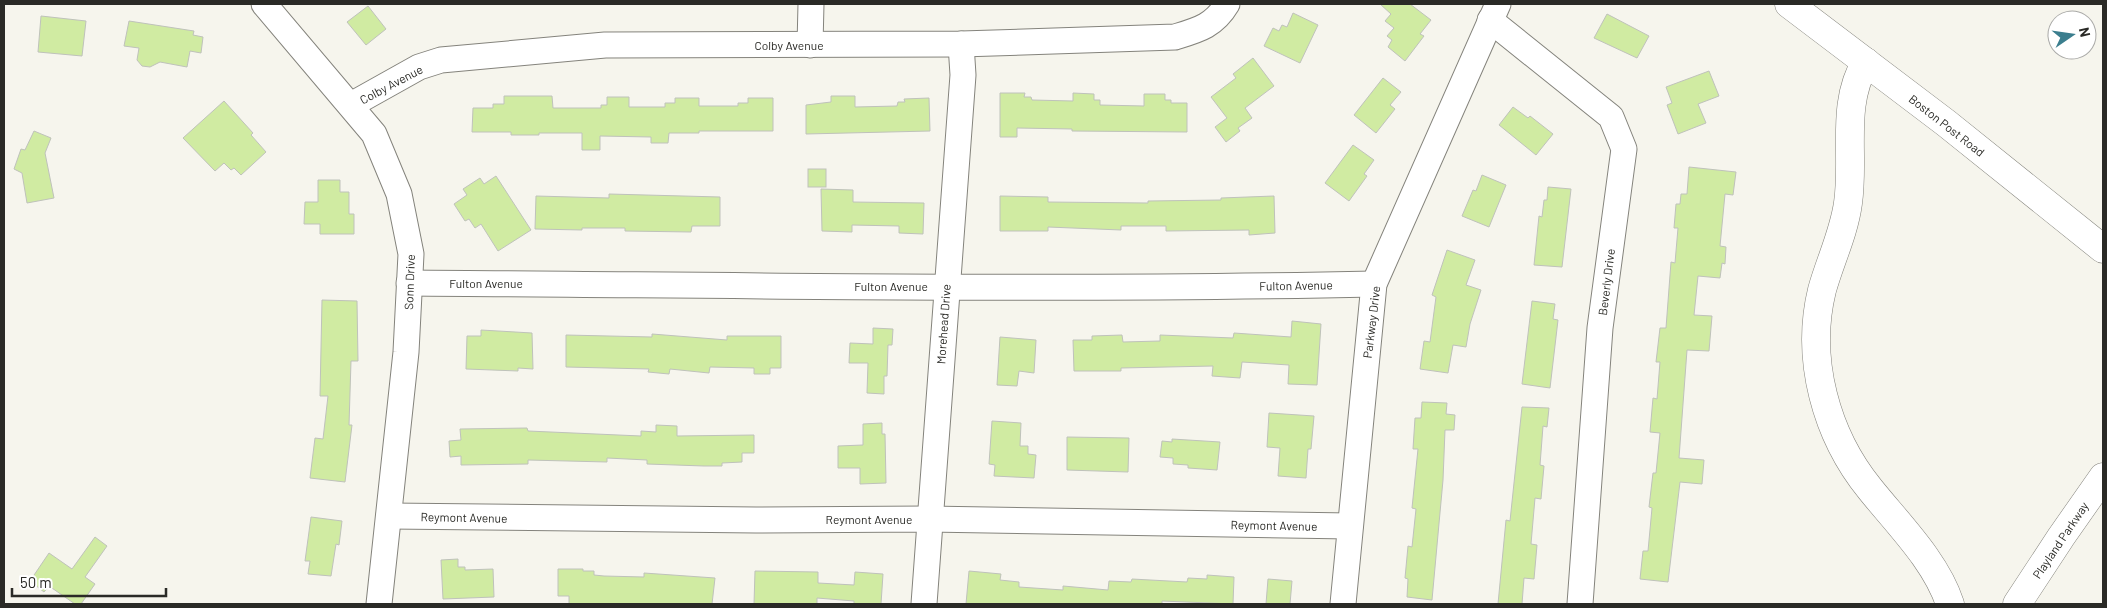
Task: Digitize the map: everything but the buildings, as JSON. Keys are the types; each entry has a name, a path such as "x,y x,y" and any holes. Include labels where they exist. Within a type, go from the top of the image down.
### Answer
{"main road":[{"name":"Boston Post Road","path":"1789,4 1946,123 2103,248"},
{"path":"1866,62 1858,74 1850,109 1851,182 1848,207 1822,291 1817,319 1819,373 1830,416 1842,446 1867,485 1924,556 1938,578 1950,604"},
{"name":"Playland Parkway","path":"2017,604 2060,537 2103,477"}],"street":[{"name":"Sonn Drive","path":"264,4 374,134 399,194 411,254 406,352 378,604"},
{"path":"810,4 810,45"},
{"name":"Colby Avenue","path":"351,105 418,67 441,60 605,45 961,44 1175,37 1204,29 1222,13 1227,4"},
{"name":"Parkway Drive","path":"1343,604 1374,284 1494,12"},
{"name":"Beverly Drive","path":"1494,12 1611,117 1624,149 1600,328 1580,604"},
{"name":"Morehead Drive","path":"924,604 928,519 963,75 961,44"},
{"name":"Fulton Avenue","path":"409,283 946,287 1374,284"},
{"name":"Reymont Avenue","path":"389,516 756,520 928,519 1350,526"}]}
